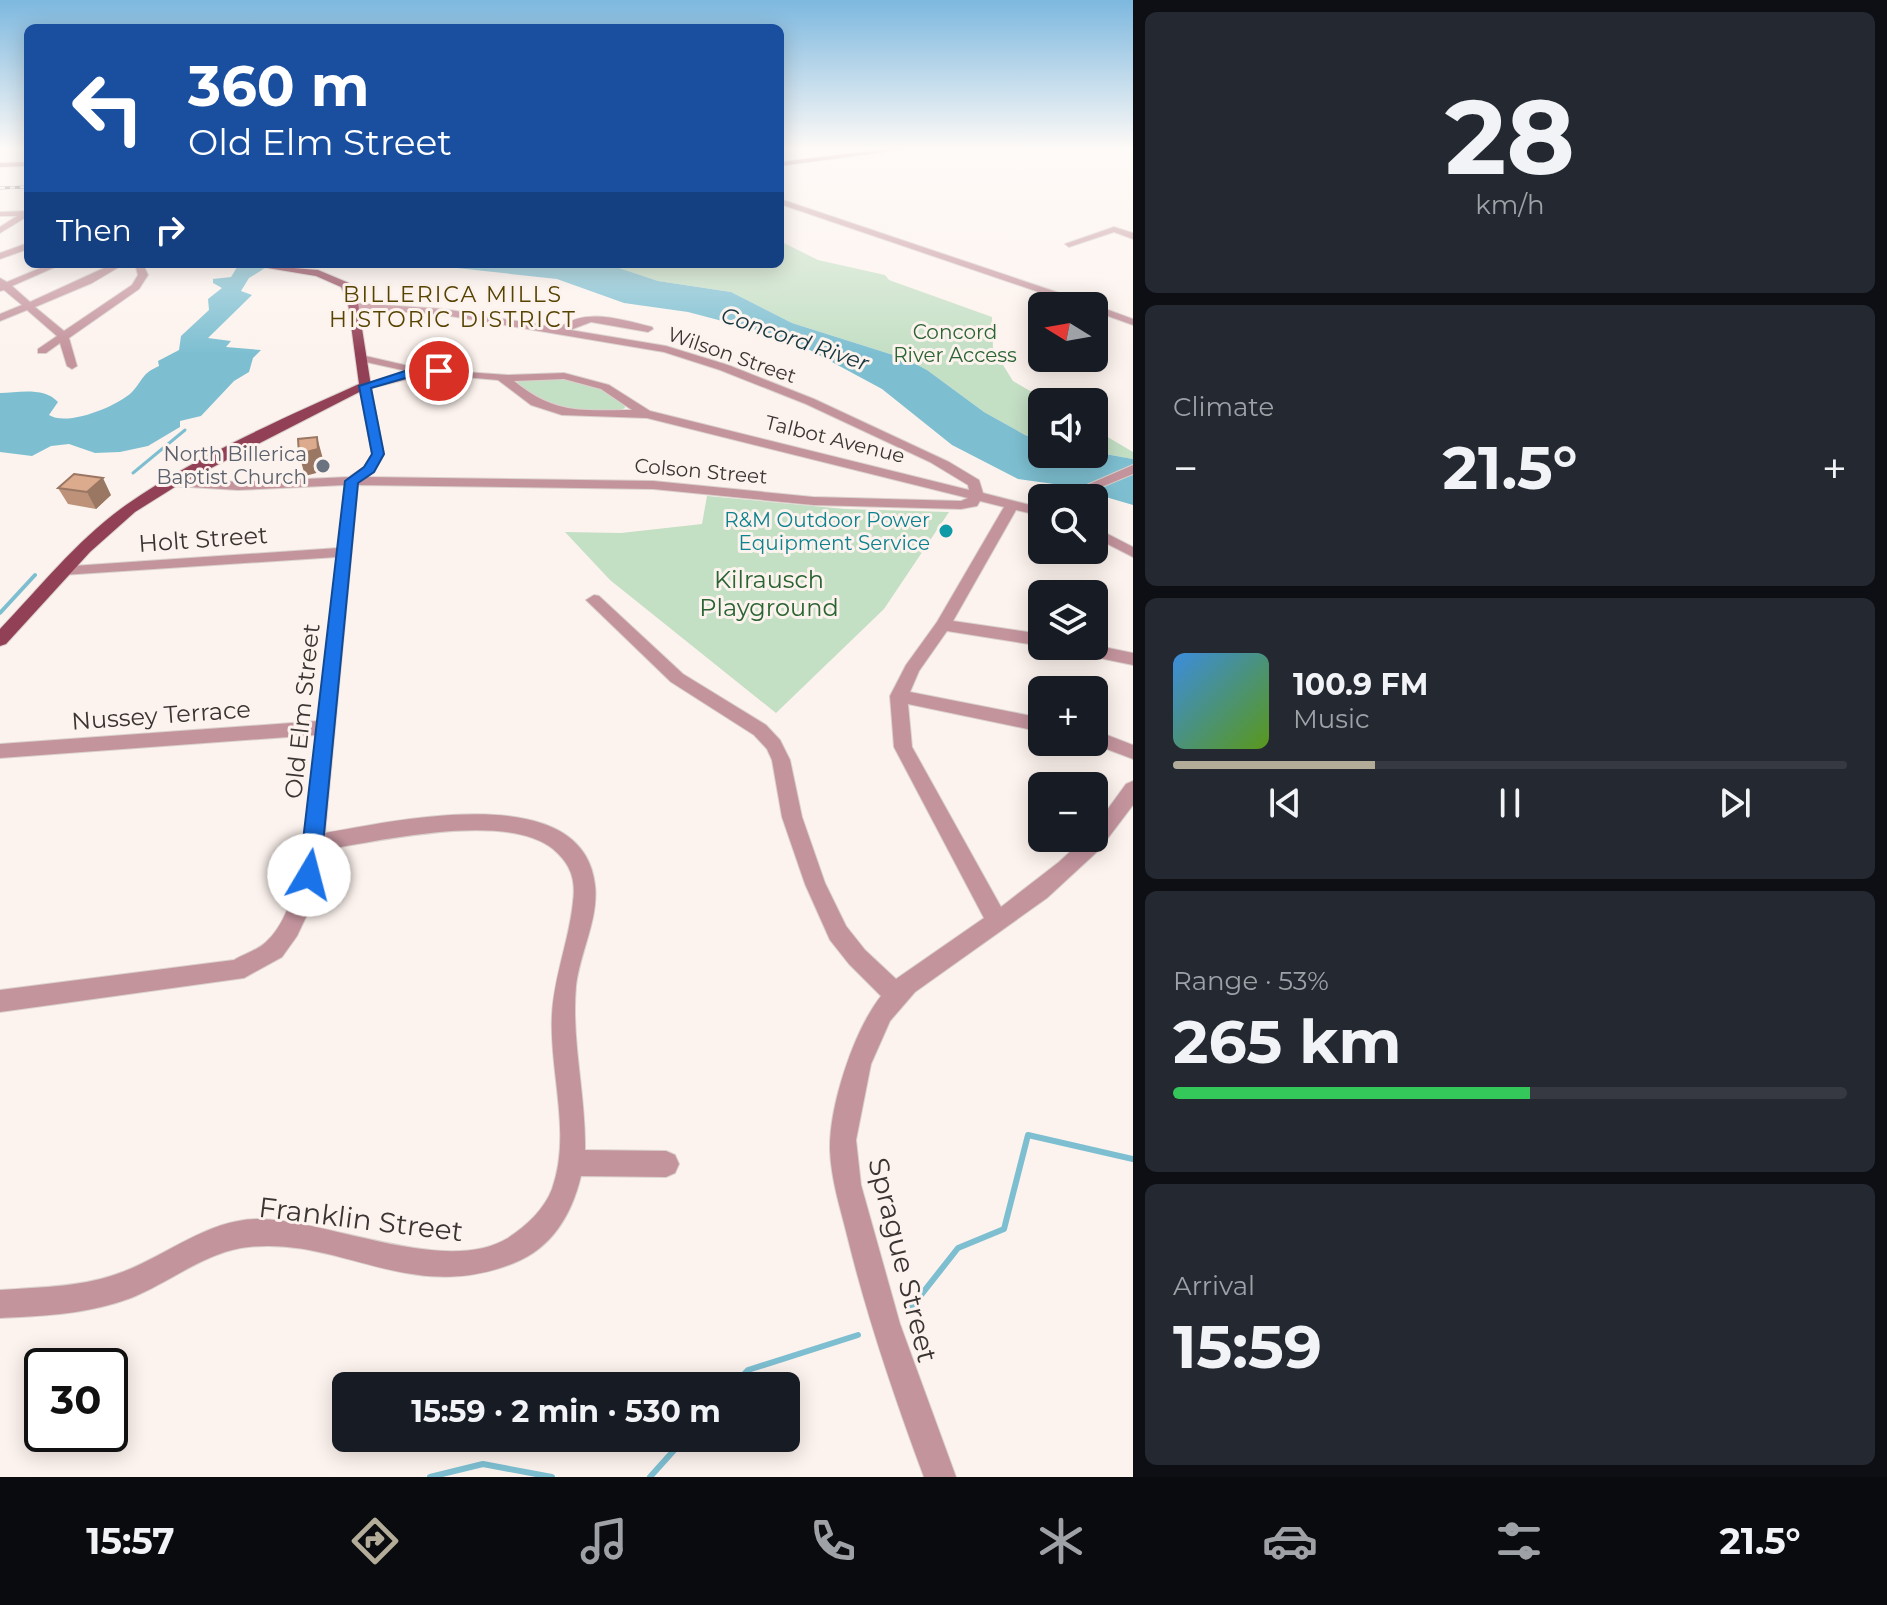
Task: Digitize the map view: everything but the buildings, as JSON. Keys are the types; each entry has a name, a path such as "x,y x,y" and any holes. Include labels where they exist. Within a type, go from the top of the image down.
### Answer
{"main road":[{"path":"0,640 63,570 118,518 173,482 365,386 348,289 336,278 277,268"}],"street":[{"path":"0,231 21,217"},
{"path":"827,217 1048,292"},
{"path":"1069,244 1114,229 1133,236"},
{"path":"0,256 24,247"},
{"path":"2,285 47,268"},
{"path":"0,318 111,268"},
{"path":"42,351 116,302 142,280 141,268"},
{"path":"2,285 63,336 72,366"},
{"name":"Wilson Street","path":"353,306 444,312 666,349 785,391 942,463 974,483 976,494"},
{"path":"1112,315 1133,306"},
{"path":"1108,313 1133,322"},
{"path":"561,332 573,321 585,318 648,329"},
{"name":"Talbot Avenue","path":"361,358 424,371 468,372 500,377 564,376 613,392 647,414"},
{"name":"Talbot Avenue","path":"365,386 424,371"},
{"name":"Talbot Avenue","path":"500,377 530,400 556,410 587,415 647,414 1012,505"},
{"path":"352,481 369,469 378,454 365,386"},
{"path":"378,454 417,481"},
{"path":"1097,484 1133,469"},
{"name":"Colson Street","path":"173,482 238,486 352,481 653,485 859,503 961,505 972,503 976,494"},
{"name":"Old Elm Street","path":"0,1001 236,970 274,950 289,929 302,902 314,843 352,481"},
{"path":"997,921 903,747 899,696 912,669 943,625 1012,505 1028,508"},
{"path":"1108,534 1133,537"},
{"path":"1108,539 1133,553"},
{"name":"Holt Street","path":"63,570 345,552"},
{"path":"594,600 677,678 760,730 774,745 781,760 792,817 815,884 838,933 857,957 895,994"},
{"path":"943,625 1028,638"},
{"path":"1108,654 1133,659"},
{"path":"899,696 1028,722"},
{"name":"Nussey Terrace","path":"0,751 327,727"},
{"path":"1108,742 1133,752"},
{"name":"Sprague Street","path":"940,1477 902,1380 876,1299 848,1181 843,1141 855,1076 871,1028 895,994 1067,870 1122,809 1133,789"},
{"name":"Franklin Street","path":"0,1304 91,1298 128,1285 226,1237 256,1233 284,1234 417,1261 462,1266 485,1261 517,1248 541,1229 558,1207 567,1184 573,1146 564,989 585,905 583,874 573,854 542,830 517,823 483,822 314,843"},
{"path":"571,1163 666,1164"}],"green space":[{"name":"Concord River Access","path":"784,243 818,260 885,275 889,280 992,317 993,349 1013,381 1028,390 1028,436 984,412 927,370 906,359 792,323 731,292 658,281 619,268 784,268"},
{"path":"552,376 587,381 624,402 625,408 611,414 546,407 515,385 520,380"},
{"path":"1108,437 1133,452 1133,459 1108,455"},
{"name":"Kilrausch Playground","path":"707,496 845,509 949,512 884,609 776,713 610,580 565,532 621,533 702,524"}],"water":[{"path":"237,268 265,268 249,278 241,291 252,295 208,338 231,341 226,347 261,350 253,358 249,372 234,381 201,416 180,421 180,427 148,446 120,452 95,453 69,444 51,446 32,456 0,452 0,393 31,392 53,397 58,402 49,415 57,418 79,417 116,403 132,392 146,374 159,366 158,361 179,350 181,336 209,310 208,299 222,288 213,283 213,279 231,277"},
{"name":"Concord River","path":"457,268 619,268 658,281 731,292 792,323 906,359 927,370 984,412 1028,436 1028,468 1108,468 1108,455 1133,459 1133,505 1108,498 1108,484 1054,484 1018,479 952,445 882,389 806,348 768,333 688,312 624,303 557,279"}],"waterway":[{"path":"133,473 185,430"},
{"path":"0,613 35,575"},
{"path":"910,1309 958,1248 1004,1229 1028,1135 1133,1159"},
{"path":"746,1372 858,1335"},
{"path":"650,1477 672,1452"},
{"path":"430,1477 483,1464 552,1477"}],"place":[{"name":"North Billerica Baptist Church","path":"323,466"},
{"name":"R&M Outdoor Power Equipment Service","path":"946,531"}],"district":[{"name":"BILLERICA MILLS HISTORIC DISTRICT","path":"453,306"}],"route":[{"path":"309,875 352,481 369,469 378,454 365,386 408,374 439,371"}]}
